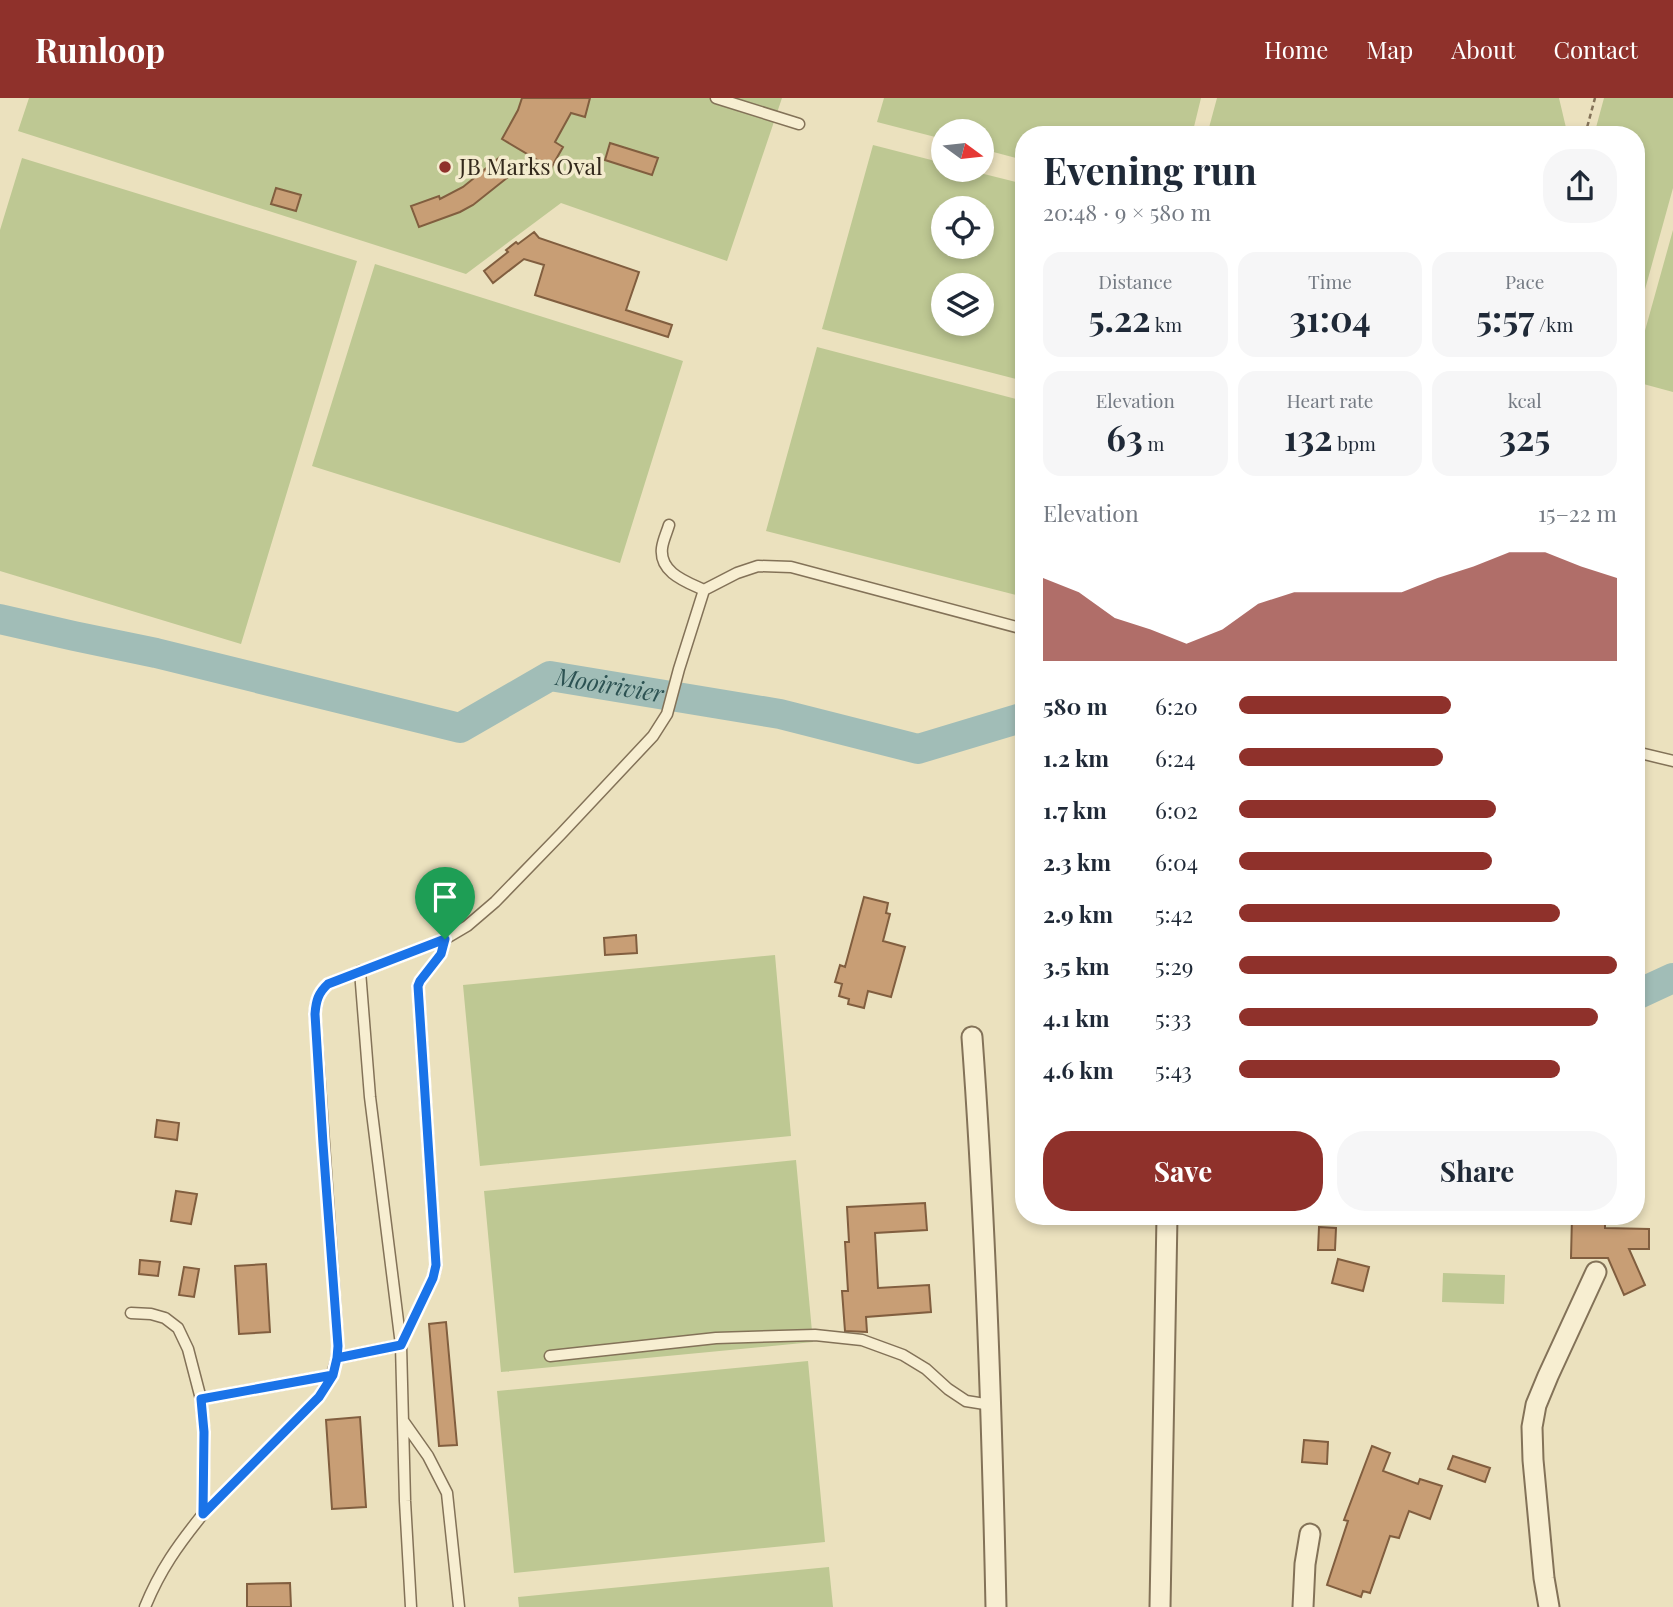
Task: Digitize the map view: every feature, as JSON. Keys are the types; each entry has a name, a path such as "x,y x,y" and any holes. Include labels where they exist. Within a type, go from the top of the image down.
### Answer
{"street":[{"path":"972,1038 992,1405 996,1607"},
{"path":"1160,1607 1167,1225"},
{"path":"1549,1607 1544,1578 1532,1427 1536,1405 1596,1272"},
{"path":"1303,1607 1305,1564 1310,1534"}],"lane":[{"path":"716,98 799,124"},
{"path":"669,525 662,550 665,565 675,576 704,590"},
{"path":"145,1607 164,1565 203,1514 319,1397 333,1375 338,1346 315,1014 319,992 328,984 445,939 467,926 495,902 552,844 653,736 667,714 704,590 737,573 758,566 791,567 1015,627"},
{"path":"1645,754 1673,761"},
{"path":"401,1345 433,1278 436,1265 418,986 441,954 445,939"},
{"path":"360,971 370,1097 401,1345 411,1607"},
{"path":"131,1313 164,1318 178,1328 188,1349 201,1399 204,1432 203,1514"},
{"path":"550,1356 716,1338 816,1335 862,1340 903,1355 926,1369 966,1401 992,1405"},
{"path":"337,1358 401,1345"},
{"path":"201,1399 333,1375"},
{"path":"404,1422 428,1457 447,1493 459,1607"}],"path":[{"path":"1587,126 1595,98"}],"green space":[{"name":"JB Marks Oval","path":"29,98 782,98 727,261 561,203 466,274 18,131"},
{"path":"884,98 1201,98 1194,126 1015,126 1015,158 994,152 994,119 931,119 931,136 877,122"},
{"path":"1217,98 1559,98 1566,126 1209,126"},
{"path":"1604,98 1673,98 1673,188 1645,289 1645,126 1596,126"},
{"path":"873,145 931,160 931,182 994,182 994,176 1015,182 1015,379 822,329"},
{"path":"22,158 357,261 241,644 0,571 0,230"},
{"path":"1673,230 1673,392 1645,384 1645,331"},
{"path":"375,264 683,361 620,563 312,466"},
{"path":"817,347 1015,399 1015,595 766,531"},
{"path":"775,955 791,1136 480,1166 463,985"},
{"path":"796,1160 813,1342 501,1372 484,1191"},
{"path":"1443,1273 1505,1275 1504,1304 1442,1302"},
{"path":"808,1361 825,1542 514,1573 497,1391"},
{"path":"829,1567 833,1607 519,1607 518,1597"}],"building":[{"path":"522,98 590,98 585,117 571,113 555,142 563,147 551,168 502,139"},
{"path":"610,143 658,158 652,175 605,160"},
{"path":"500,157 512,174 473,205 419,227 411,206 439,196 440,199 463,187"},
{"path":"276,188 301,195 296,211 271,204"},
{"path":"534,232 539,238 639,272 626,310 672,325 668,337 535,295 544,265 524,259 493,283 484,271 516,242 518,244"},
{"path":"864,897 888,903 886,913 890,914 883,941 905,947 891,997 868,991 864,1008 848,1004 849,999 839,996 842,984 835,982 840,965 845,967"},
{"path":"636,935 637,953 605,955 604,938"},
{"path":"157,1120 179,1123 177,1140 155,1137"},
{"path":"176,1191 197,1194 191,1224 171,1221"},
{"path":"925,1203 927,1230 875,1233 878,1288 929,1285 931,1312 866,1317 867,1332 845,1331 842,1291 848,1291 845,1242 849,1242 847,1207"},
{"path":"1572,1225 1649,1229 1649,1249 1629,1249 1645,1285 1624,1295 1608,1258 1571,1258"},
{"path":"1319,1227 1336,1228 1335,1250 1318,1250"},
{"path":"1338,1259 1369,1267 1363,1291 1332,1283"},
{"path":"140,1260 160,1262 158,1276 139,1274"},
{"path":"266,1264 270,1332 239,1334 235,1266"},
{"path":"184,1267 199,1269 194,1297 179,1295"},
{"path":"446,1322 457,1445 439,1446 429,1324"},
{"path":"360,1417 366,1507 332,1509 326,1420"},
{"path":"1304,1440 1328,1442 1327,1464 1302,1462"},
{"path":"1372,1446 1390,1453 1383,1471 1418,1484 1420,1479 1442,1486 1430,1519 1409,1511 1399,1538 1390,1536 1370,1593 1363,1591 1361,1597 1327,1585 1348,1521 1344,1520"},
{"path":"1453,1456 1490,1468 1485,1482 1448,1469"},
{"path":"290,1583 291,1607 247,1607 247,1584"}],"waterway":[{"name":"Mooirivier","path":"0,619 156,653 460,728 550,676 780,714 918,749 1015,720"},
{"name":"Mooirivier","path":"1645,991 1673,978"}],"place":[{"name":"JB Marks Oval","path":"445,167"}],"route":[{"path":"445,939 328,984 319,992 315,1014 337,1358 333,1375 201,1399 204,1432 203,1514 319,1397 333,1375 337,1358 401,1345 433,1278 436,1265 418,986 441,954 445,939"}]}
